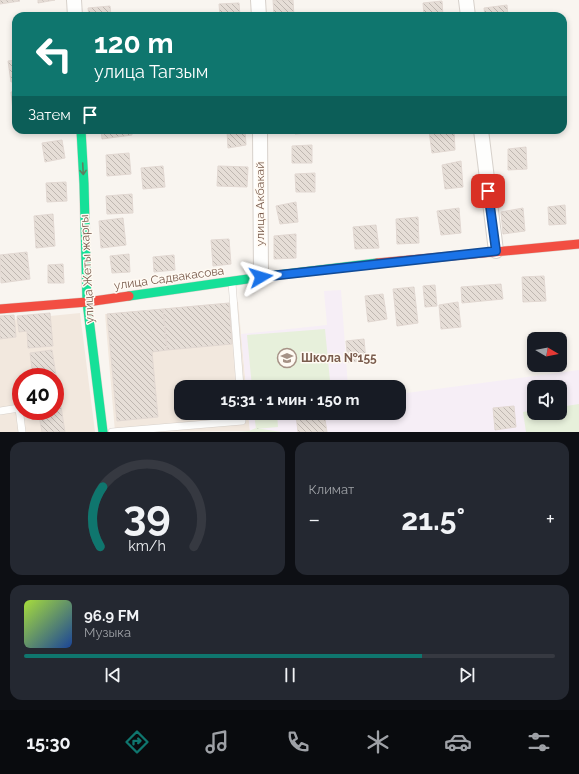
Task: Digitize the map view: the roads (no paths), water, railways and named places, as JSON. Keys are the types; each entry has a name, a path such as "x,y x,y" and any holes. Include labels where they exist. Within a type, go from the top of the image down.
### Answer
{"street":[{"path":"74,0 75,12"},
{"path":"258,0 259,12"},
{"path":"466,0 468,12"},
{"name":"улица Жеты жаргы","path":"81,134 87,302 103,432"},
{"name":"улица Акбакай","path":"260,134 261,277"},
{"path":"482,134 496,251"},
{"name":"улица Садвакасова","path":"0,309 87,302 261,277 496,251 579,244"}],"lane":[{"path":"232,281 239,380"},
{"path":"0,411 19,408 22,432"},
{"path":"112,432 242,422 242,420"}],"place":[{"name":"Школа №155","path":"287,358"}]}
